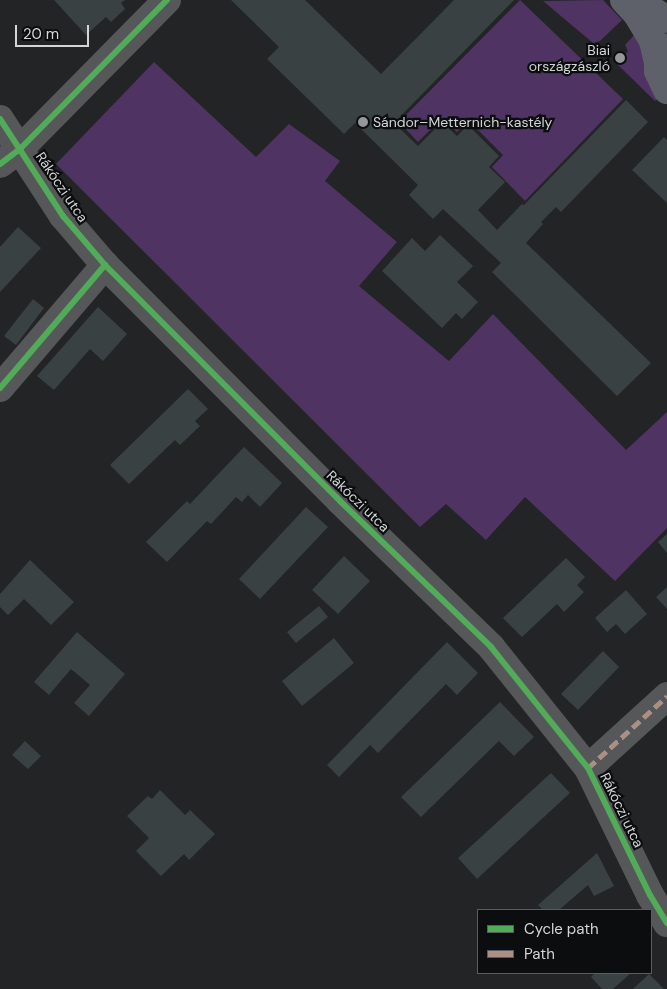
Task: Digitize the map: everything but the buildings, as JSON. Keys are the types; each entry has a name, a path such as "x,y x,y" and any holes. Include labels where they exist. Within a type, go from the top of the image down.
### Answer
{"main road":[{"path":"624,0 637,14 653,41 662,51 660,78 667,90"},
{"path":"634,0 667,19"}],"street":[{"path":"10,156 167,0"},
{"name":"Rákóczi utca","path":"0,119 10,156 106,265 333,494 491,647 588,768 650,895 667,923"},
{"path":"0,388 106,265"},
{"path":"588,768 667,696"}],"shaded area":[{"path":"520,0 623,99 525,201 492,167 503,155 469,121 457,132 442,118 418,142 399,122"},
{"path":"603,0 622,20 600,41 593,43 543,1"},
{"path":"635,34 642,44 658,98 655,101 617,64 628,51 625,45"},
{"path":"154,62 256,157 289,124 340,161 325,181 397,242 359,286 449,361 493,314 626,450 667,412 667,528 615,581 525,497 486,540 446,504 420,527 56,164"}],"marked path":[{"path":"588,768 667,696"}],"cycle path":[{"path":"0,164 21,148 167,0"},
{"path":"0,119 63,216 105,265 340,501 491,647 588,768 650,895 667,923"},
{"path":"0,388 105,265"}],"place":[{"name":"Biai országzászló","path":"620,58"},
{"name":"Sándor–Metternich-kastély","path":"363,122"}]}
